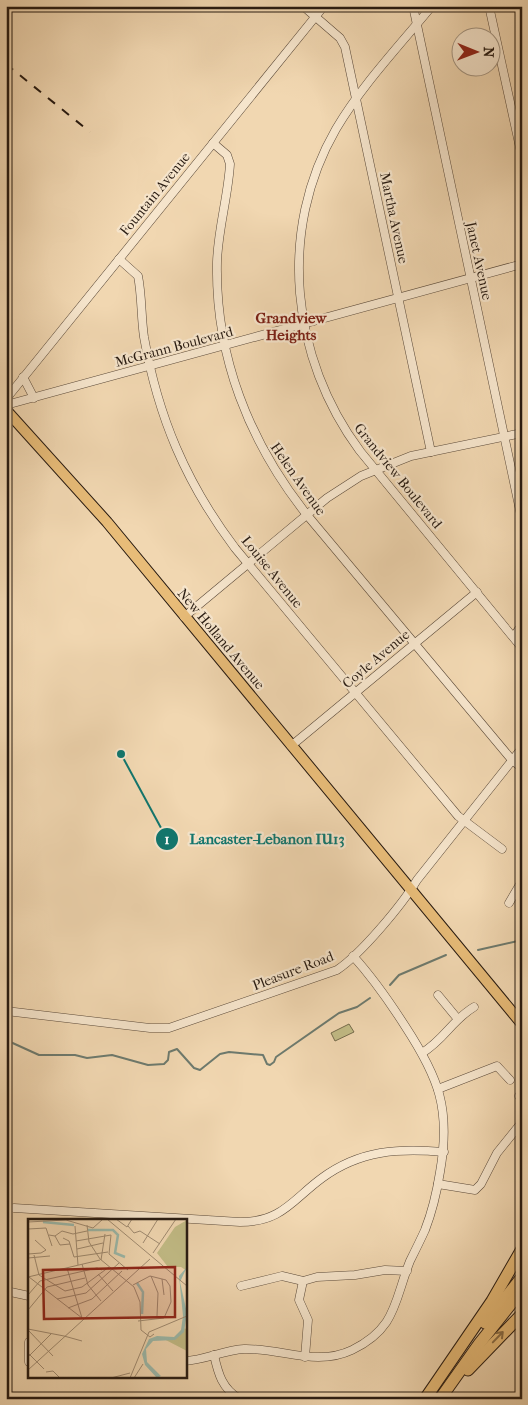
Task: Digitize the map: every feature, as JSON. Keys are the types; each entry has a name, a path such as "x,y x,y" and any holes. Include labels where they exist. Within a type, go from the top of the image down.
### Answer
{"highway":[{"path":"426,1399 492,1301 522,1249"},
{"path":"426,1399 522,1277"},
{"path":"441,1399 479,1344 522,1290"},
{"path":"441,1399 522,1314"}],"main road":[{"name":"New Holland Avenue","path":"6,410 108,522 184,617 522,1024"}],"street":[{"name":"Martha Avenue","path":"303,6 344,42 431,452"},
{"name":"Fountain Avenue","path":"6,398 324,6"},
{"name":"Janet Avenue","path":"413,6 522,520"},
{"name":"Grandview Boulevard","path":"432,6 356,99 336,129 322,156 305,210 298,268 303,324 312,360 328,399 351,438 522,648"},
{"path":"489,6 521,154"},
{"name":"Helen Avenue","path":"213,143 227,155 230,164 221,220 217,262 225,346 233,380 257,440 279,478 307,515 512,760 522,768"},
{"name":"Louise Avenue","path":"119,259 138,276 142,323 150,366 168,430 192,485 212,516 248,564 464,821 502,849"},
{"name":"McGrann Boulevard","path":"6,405 522,264"},
{"path":"22,377 34,398"},
{"path":"184,617 342,487 375,469 431,452 522,433"},
{"name":"Coyle Avenue","path":"292,746 477,592"},
{"path":"514,636 522,625"},
{"name":"Pleasure Road","path":"6,1011 150,1028 169,1028 324,976 342,966 353,956 411,889 522,748"},
{"path":"509,903 522,881"},
{"path":"186,1360 252,1349 305,1357 329,1357 348,1352 377,1333 397,1305 407,1271 428,1220 438,1184 444,1152 444,1117 438,1089 422,1053 384,994 353,956"},
{"path":"438,996 457,1018"},
{"path":"422,1053 436,1044 457,1018 474,1008"},
{"path":"438,1089 497,1066 510,1080"},
{"path":"438,1184 475,1190 481,1184 497,1153 522,1122"},
{"path":"14,1208 240,1222 260,1221 283,1211 322,1178 357,1158 401,1149 444,1152"},
{"path":"241,1286 282,1276 303,1281 317,1277 355,1275 386,1270 407,1271"},
{"path":"303,1281 299,1300 308,1320 305,1357"},
{"path":"6,1291 28,1296"},
{"path":"214,1355 223,1384 240,1399"}],"shaded area":[{"path":"349,1024 354,1032 335,1041 331,1033"}],"waterway":[{"path":"478,950 522,940"},
{"path":"390,985 399,975 446,955"},
{"path":"6,1040 39,1055 75,1055 87,1058 112,1055 148,1065 164,1064 168,1060 169,1052 177,1049 194,1068 200,1070 220,1054 229,1052 263,1055 267,1064 270,1065 276,1057 339,1013 357,1007 370,998"}],"railway":[{"path":"6,64 90,132"}],"place":[{"name":"Lancaster-Lebanon IU13","path":"121,754"}],"district":[{"name":"Grandview Heights","path":"291,326"}]}
